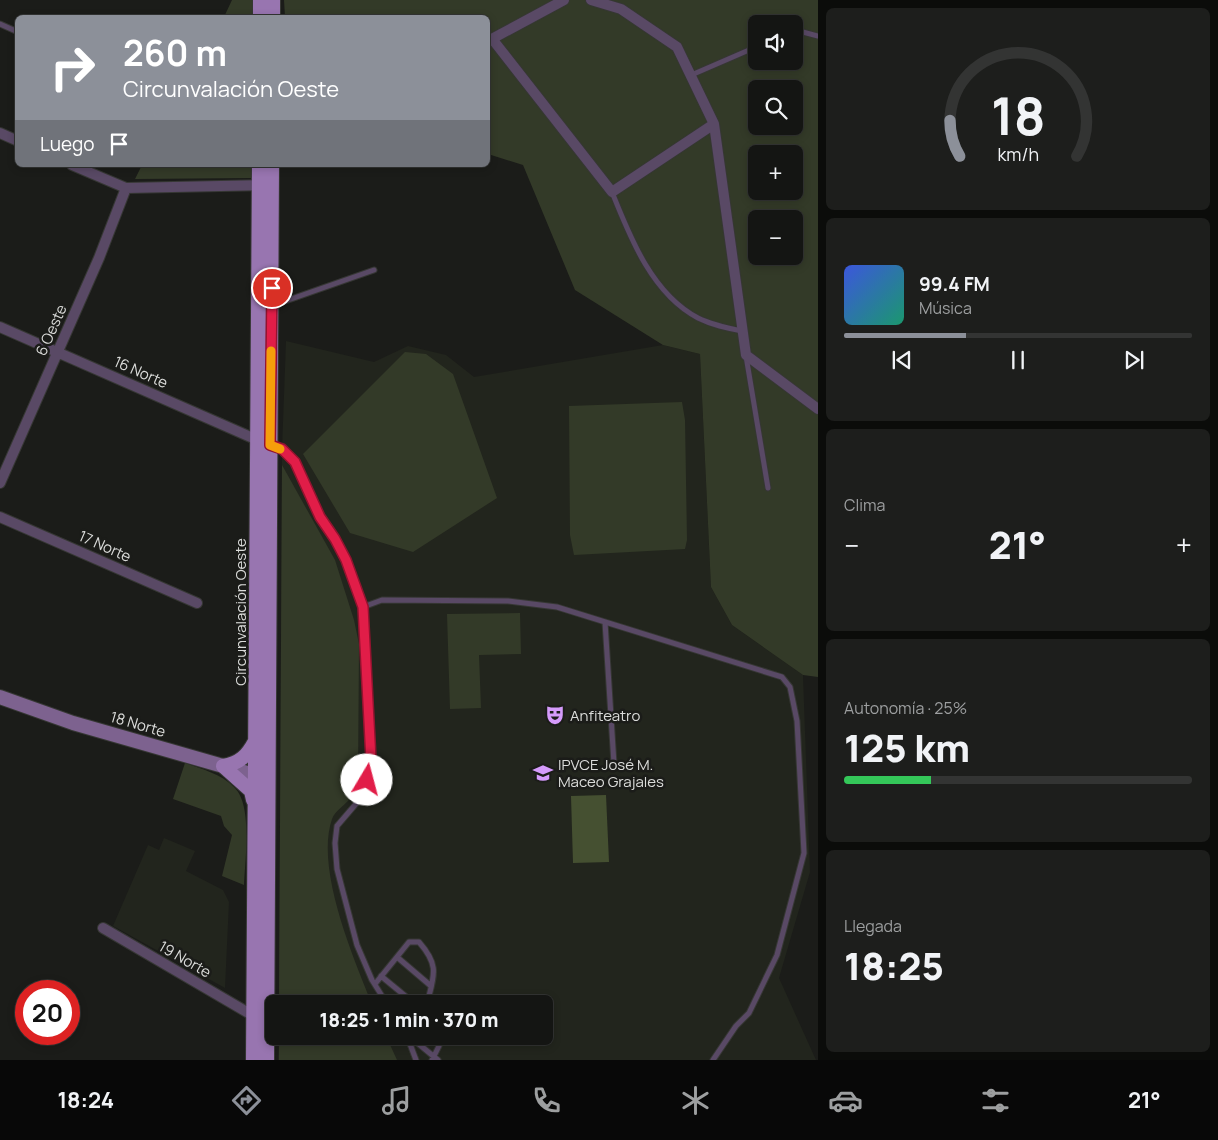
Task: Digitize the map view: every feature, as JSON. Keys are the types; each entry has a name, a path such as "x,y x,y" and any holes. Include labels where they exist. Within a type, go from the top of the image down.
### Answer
{"main road":[{"path":"260,0 260,15"},
{"path":"273,0 273,15"},
{"name":"Circunvalación Oeste","path":"260,167 265,185 262,777 267,1060"},
{"name":"Circunvalación Oeste","path":"265,185 271,167"},
{"name":"Circunvalación Oeste","path":"254,1060 252,1015 255,805 262,777 255,740 264,442"},
{"name":"18 Norte","path":"0,698 73,724 262,777"},
{"path":"223,766 237,763 249,753 255,740"},
{"path":"223,766 250,791 255,805"}],"street":[{"path":"564,0 490,40 612,192 714,124"},
{"path":"591,0 621,9 677,47 689,76 714,124 746,355 818,409"},
{"path":"0,133 15,140"},
{"path":"77,167 126,188 265,185"},
{"name":"6 Oeste","path":"0,483 99,258 126,188"},
{"name":"16 Norte","path":"0,327 264,442"},
{"name":"17 Norte","path":"0,517 197,603"},
{"name":"19 Norte","path":"103,928 252,1015"}],"lane":[{"path":"0,24 15,31"},
{"path":"803,32 818,36"},
{"path":"689,76 748,50"},
{"path":"612,192 634,246 655,278 682,308 712,324 742,331"},
{"path":"265,305 374,270"},
{"path":"746,355 768,488"},
{"path":"264,442 282,449 295,462 320,517 346,560 363,607 371,760 361,798 337,826 335,843 337,868 357,946 382,995"},
{"path":"363,607 382,600 508,601 557,607 782,677 790,687 797,721 804,853 777,955 750,1013 736,1026 713,1060"},
{"path":"605,622 614,764"},
{"path":"375,984 409,942 419,942 433,961 435,969 429,995"},
{"path":"397,958 431,986"},
{"path":"382,976 404,995"},
{"path":"411,1045 416,1060"},
{"path":"419,1045 435,1059 439,1045"}],"shaded area":[{"path":"232,0 253,0 252,15 225,15"},
{"path":"284,0 818,0 818,677 803,675 732,625 711,587 700,354 663,345 575,290 523,165 490,155 490,15 285,15"},
{"path":"141,167 251,167 251,178 135,179"},
{"name":"IPVCE José M. Maceo Grajales","path":"286,341 374,362 408,346 446,355 474,377 663,345 700,354 711,587 732,625 803,675 810,872 779,978 816,1060 278,1060 279,1045 553,1045 553,995 279,995 282,449"},
{"path":"405,352 426,354 453,374 497,498 413,552 350,533 303,454"},
{"path":"682,402 685,420 687,540 685,549 574,555 570,535 569,406"},
{"path":"282,465 335,560 354,620 359,644 358,778 352,796 332,819 328,839 328,862 338,912 368,995 279,995"},
{"path":"520,613 521,654 479,655 481,708 450,709 447,614"},
{"path":"185,763 211,772 229,782 240,795 244,806 247,833 244,885 222,876 232,835 224,826 221,816 173,799"},
{"path":"606,795 609,862 573,863 571,796"},
{"path":"164,838 195,851 186,871 223,890 229,902 225,988 113,926 148,845 159,850"},
{"path":"279,1045 390,1045 397,1060 279,1060"}],"slow traffic":[{"path":"271,351 270,445 280,449"}],"place":[{"name":"Anfiteatro","path":"555,715"},
{"name":"IPVCE José M. Maceo Grajales","path":"543,773"}],"route":[{"path":"272,288 270,445 282,449 295,462 320,517 346,560 363,607 371,760 367,780"}]}
